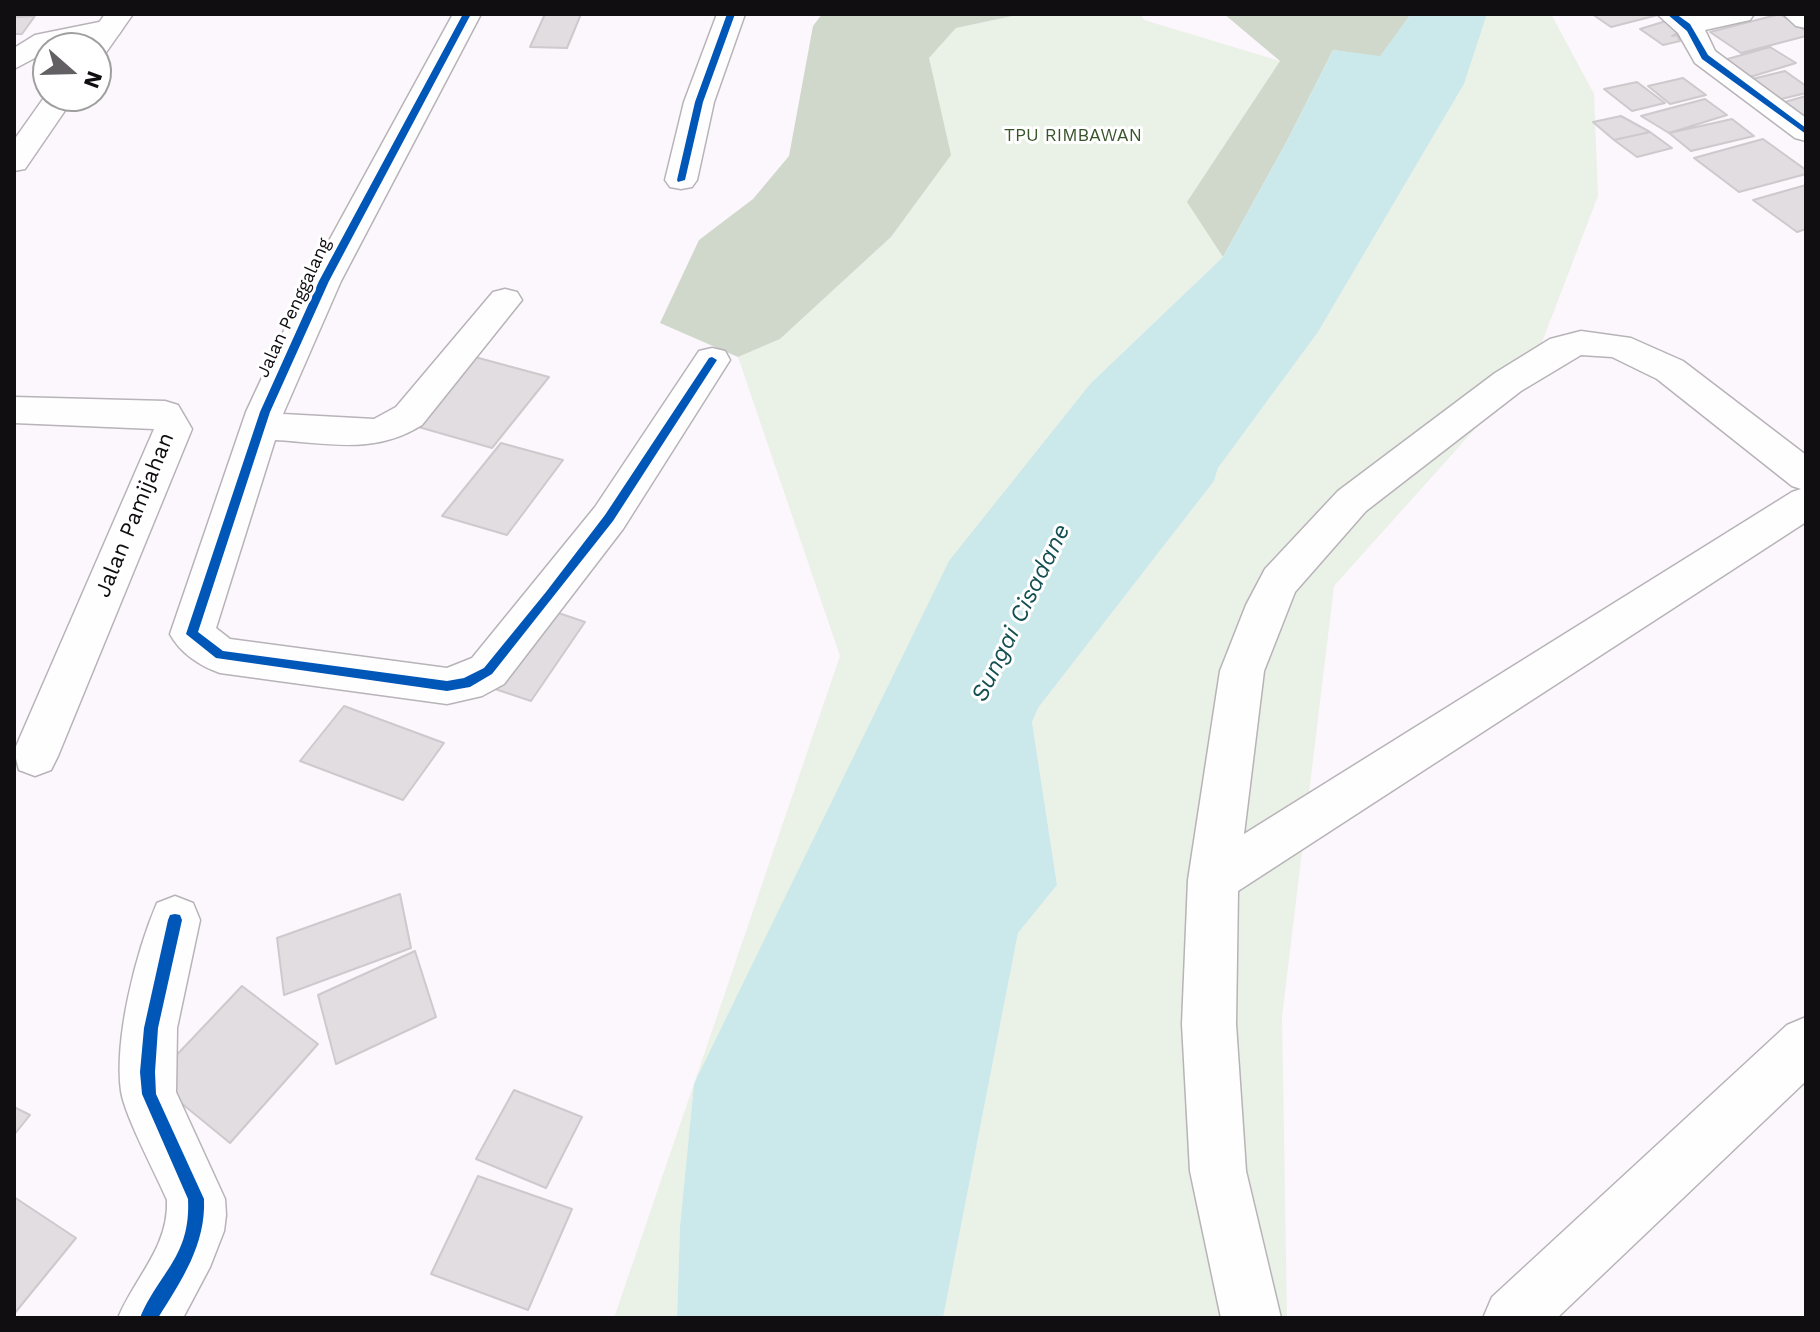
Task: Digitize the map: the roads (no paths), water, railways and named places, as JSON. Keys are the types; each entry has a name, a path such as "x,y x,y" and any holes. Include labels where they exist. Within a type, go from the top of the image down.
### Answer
{"street":[{"name":"Jalan Penggalang","path":"467,14 324,281 260,426 192,634 220,655 447,686 476,679 488,671 609,518 712,360"},
{"path":"681,180 699,102 731,14"},
{"path":"1680,19 1740,14"},
{"path":"1797,14 1806,20"},
{"path":"1680,19 1696,34 1698,49 1705,57 1806,132"},
{"path":"14,60 45,41 108,30"},
{"path":"14,162 49,112"},
{"path":"260,426 374,432 388,429 409,416 505,300"},
{"path":"1251,1318 1218,1171 1209,1024 1213,880 1242,671 1267,605 1280,581 1352,501 1508,382 1563,347 1595,342 1618,346 1670,370 1806,476"},
{"name":"Jalan Pamijahan","path":"14,410 165,414 173,429 35,756"},
{"path":"1213,880 1806,502"},
{"path":"148,1318 191,1245 198,1213 196,1199 149,1094 147,1076 153,1008 175,920"},
{"path":"1513,1318 1806,1044"}],"water":[{"name":"Sungai Cisadane","path":"1411,14 1487,14 1464,84 1318,332 1218,468 1214,481 1038,708 1032,722 1057,885 1018,933 943,1318 677,1318 680,1226 694,1084 949,561 1091,383 1223,257 1333,50 1380,56"}],"park label":[{"name":"TPU RIMBAWAN","path":"1073,136"}]}
